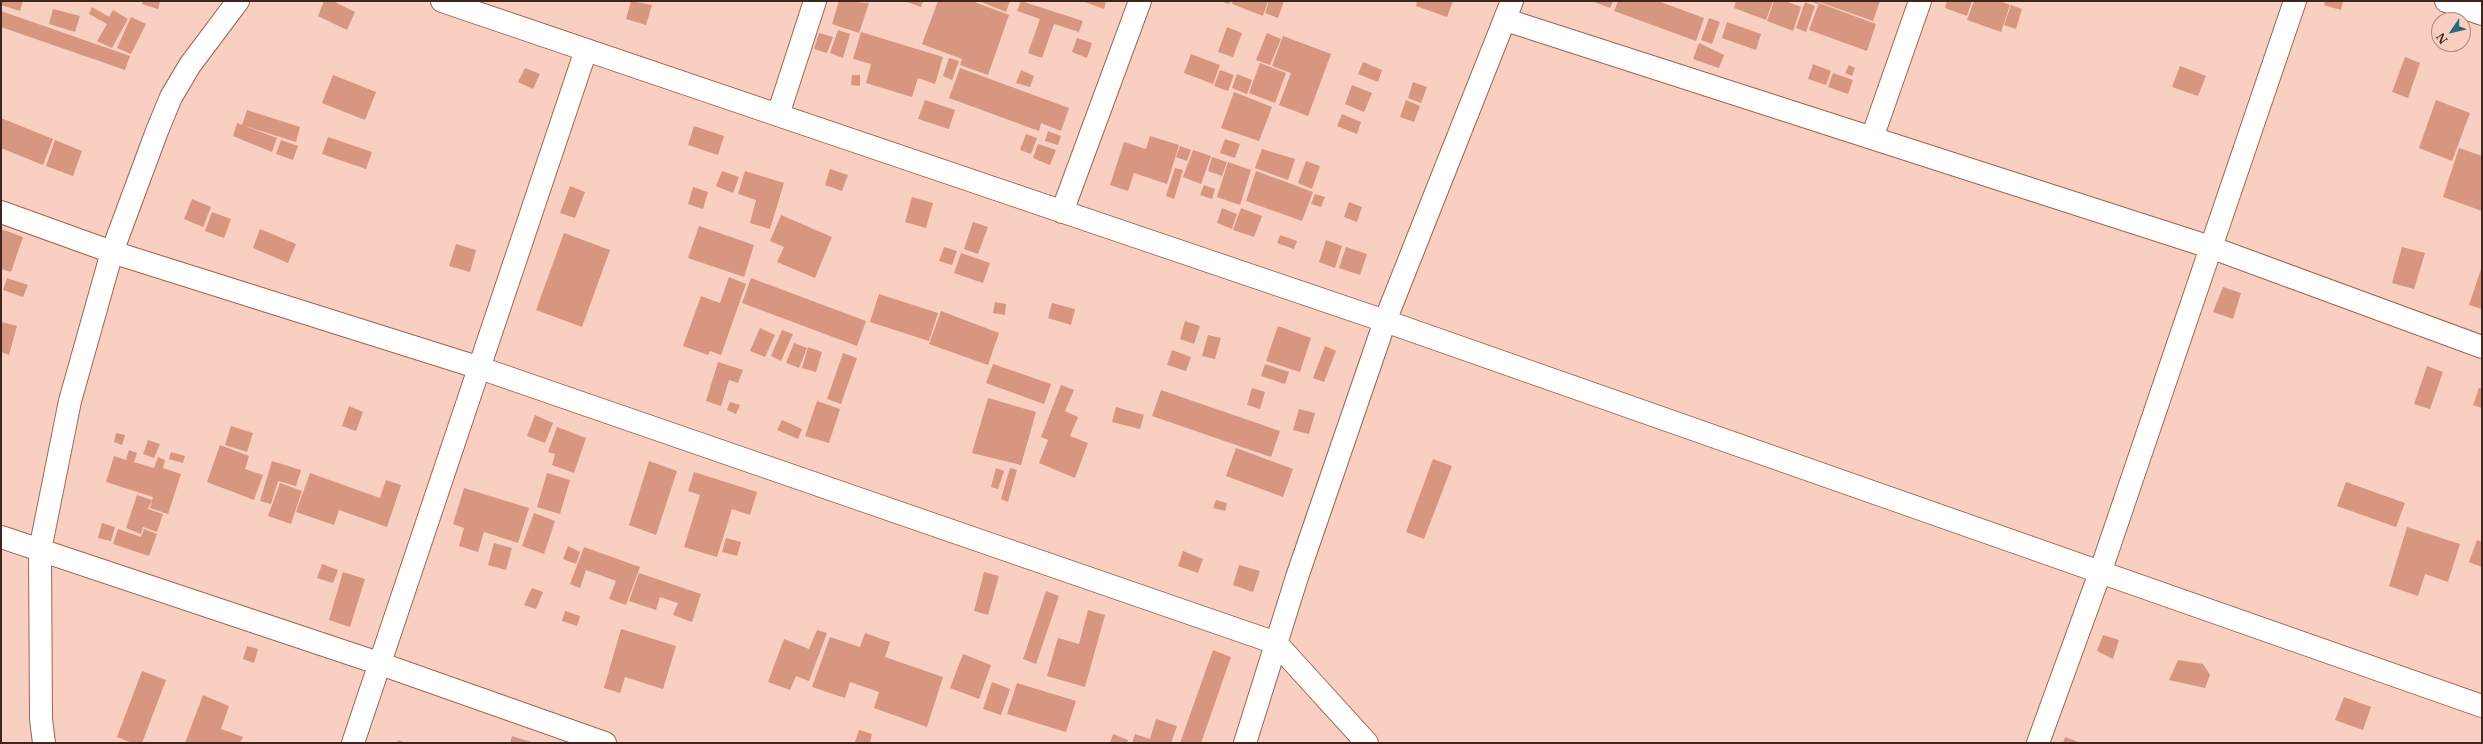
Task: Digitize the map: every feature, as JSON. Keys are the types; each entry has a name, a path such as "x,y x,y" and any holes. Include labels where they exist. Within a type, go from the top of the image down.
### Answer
{"street":[{"path":"44,743 41,720 40,550 70,401 112,252 171,97 190,65 238,1"},
{"path":"442,1 1386,321 2101,570 2482,706"},
{"path":"778,115 815,1"},
{"path":"1062,212 1140,1"},
{"path":"1872,138 1920,1"},
{"path":"2038,743 2101,570 2210,246 2295,1"},
{"path":"2446,1 2482,14"},
{"path":"1245,743 1276,643 1386,321 1509,10 1872,138 2210,246 2482,347"},
{"path":"353,743 381,664 586,50"},
{"path":"1,212 112,252 480,368 1276,643 1367,743"},
{"path":"1,537 381,664 605,743"}],"building":[{"path":"1,1 23,1 20,11 1,5"},
{"path":"143,1 160,1 158,9 142,4"},
{"path":"324,1 333,1 355,12 347,30 318,16"},
{"path":"631,1 652,5 646,25 626,19"},
{"path":"839,1 869,3 859,33 832,24"},
{"path":"904,1 923,1 921,7"},
{"path":"938,1 972,1 1009,15 988,75 960,65 962,59 922,44"},
{"path":"979,1 1010,1 1006,12"},
{"path":"1021,1 1083,21 1079,32 1054,24 1042,58 1028,53 1040,19 1017,11"},
{"path":"1082,1 1106,1 1104,9"},
{"path":"1221,1 1230,1 1229,4"},
{"path":"1233,1 1268,1 1263,16 1232,4"},
{"path":"1269,1 1284,1 1278,18 1265,13"},
{"path":"1417,1 1453,1 1447,17 1416,6"},
{"path":"1592,1 1613,1 1610,8"},
{"path":"1618,1 1658,1 1704,18 1696,41 1614,11"},
{"path":"1736,1 1773,1 1766,20 1734,8"},
{"path":"1774,1 1785,1 1801,7 1793,31 1767,21"},
{"path":"1809,1 1880,1 1873,21 1819,2 1818,4"},
{"path":"1947,1 1972,1 1967,16 1945,8"},
{"path":"1974,1 2000,1 2010,5 2001,32 1967,20"},
{"path":"2325,1 2343,1 2341,10 2324,5"},
{"path":"1805,2 1815,6 1806,32 1796,28"},
{"path":"1819,3 1876,24 1867,51 1809,30"},
{"path":"2011,5 2022,9 2016,29 2004,25"},
{"path":"92,7 109,17 113,10 128,19 112,48 97,41 107,24 89,14"},
{"path":"53,9 80,16 75,32 49,24"},
{"path":"1,11 130,56 125,70 1,27"},
{"path":"131,17 146,24 131,54 117,48"},
{"path":"1709,18 1720,22 1712,44 1701,40"},
{"path":"1727,22 1761,34 1756,50 1722,38"},
{"path":"1227,27 1242,33 1233,57 1218,52"},
{"path":"838,30 850,34 843,58 830,53"},
{"path":"861,32 943,57 935,84 918,78 912,97 866,83 871,64 853,59"},
{"path":"819,33 833,37 827,53 814,49"},
{"path":"1267,33 1281,39 1270,65 1256,60"},
{"path":"1283,36 1331,54 1308,116 1279,105 1291,73 1272,66"},
{"path":"1077,38 1092,43 1087,58 1072,52"},
{"path":"1699,43 1724,55 1719,68 1693,59"},
{"path":"1191,54 1220,65 1213,84 1184,73"},
{"path":"2405,57 2420,63 2408,98 2392,92"},
{"path":"949,58 959,61 952,80 943,76"},
{"path":"1363,62 1382,70 1378,82 1358,74"},
{"path":"1260,63 1286,73 1275,103 1249,93"},
{"path":"1813,64 1831,71 1826,85 1808,79"},
{"path":"1849,65 1855,68 1852,76 1845,73"},
{"path":"2180,66 2206,76 2198,96 2172,87"},
{"path":"525,68 540,74 533,89 518,82"},
{"path":"960,68 1069,108 1061,131 1041,123 1039,131 949,98"},
{"path":"1021,70 1034,76 1030,87 1016,83"},
{"path":"1220,70 1234,75 1228,91 1214,86"},
{"path":"1833,73 1853,80 1848,94 1828,87"},
{"path":"1237,74 1252,80 1247,94 1232,88"},
{"path":"333,75 376,92 365,120 322,103"},
{"path":"852,75 860,75 860,86 851,85"},
{"path":"1413,82 1427,87 1421,103 1408,98"},
{"path":"1352,85 1372,93 1364,112 1345,104"},
{"path":"1234,92 1272,107 1259,141 1221,128"},
{"path":"925,100 955,110 949,129 918,119"},
{"path":"1406,100 1420,106 1414,122 1400,117"},
{"path":"2436,100 2470,113 2452,161 2419,148"},
{"path":"247,110 300,127 296,142 242,125"},
{"path":"1342,114 1361,122 1357,134 1337,126"},
{"path":"1,118 53,139 43,165 1,148"},
{"path":"237,123 277,138 272,152 233,136"},
{"path":"694,126 724,136 718,155 688,145"},
{"path":"1048,131 1061,136 1058,145 1045,141"},
{"path":"1026,134 1037,138 1031,154 1020,150"},
{"path":"1150,136 1179,145 1167,184 1134,173 1128,191 1110,185 1124,142 1146,149"},
{"path":"328,137 372,152 366,169 322,154"},
{"path":"1225,139 1240,144 1235,158 1220,153"},
{"path":"55,140 82,151 73,176 46,166"},
{"path":"281,140 298,146 293,160 276,154"},
{"path":"1038,144 1056,150 1050,165 1033,158"},
{"path":"1180,146 1191,150 1187,161 1176,157"},
{"path":"2459,148 2482,156 2482,211 2443,197"},
{"path":"1262,149 1295,159 1288,180 1255,168"},
{"path":"1193,150 1211,156 1201,184 1183,177"},
{"path":"1212,157 1227,162 1222,176 1208,171"},
{"path":"1306,161 1320,166 1312,189 1298,183"},
{"path":"1228,162 1251,170 1240,205 1217,197"},
{"path":"1175,168 1183,170 1174,199 1166,196"},
{"path":"830,169 848,175 842,191 825,185"},
{"path":"722,171 739,177 733,193 716,186"},
{"path":"745,171 784,183 770,229 750,223 756,200 738,194"},
{"path":"1256,171 1313,192 1302,221 1246,201"},
{"path":"1204,185 1215,189 1212,199 1200,195"},
{"path":"570,186 585,192 575,218 560,213"},
{"path":"693,187 708,192 703,209 688,204"},
{"path":"1315,194 1325,197 1321,207 1311,204"},
{"path":"912,197 933,203 926,228 905,222"},
{"path":"192,199 211,207 203,227 184,219"},
{"path":"1349,202 1362,207 1357,222 1344,217"},
{"path":"1222,208 1237,214 1232,229 1217,223"},
{"path":"1241,208 1262,216 1254,237 1233,230"},
{"path":"212,212 231,219 224,238 205,231"},
{"path":"781,215 832,237 815,278 777,262 784,247 770,241"},
{"path":"973,222 988,227 978,254 964,249"},
{"path":"699,226 754,245 744,277 688,258"},
{"path":"1,229 23,237 11,272 1,269"},
{"path":"260,229 296,244 288,263 253,248"},
{"path":"564,233 610,250 582,327 536,310"},
{"path":"1280,235 1297,241 1294,249 1277,243"},
{"path":"1326,240 1342,246 1335,268 1319,262"},
{"path":"456,244 476,250 470,272 449,266"},
{"path":"944,247 957,251 952,265 939,261"},
{"path":"1346,247 1367,254 1360,275 1339,268"},
{"path":"2402,247 2425,253 2414,289 2392,283"},
{"path":"961,253 990,263 983,283 954,273"},
{"path":"2482,266 2482,309 2469,305"},
{"path":"729,277 746,284 721,355 710,351 708,355 683,346 701,296 720,303"},
{"path":"7,278 28,285 23,297 3,290"},
{"path":"751,278 866,321 857,346 742,303"},
{"path":"2223,287 2241,293 2233,319 2213,312"},
{"path":"879,294 938,313 929,341 870,322"},
{"path":"995,302 1006,304 1005,315 993,313"},
{"path":"1052,303 1075,309 1071,325 1048,318"},
{"path":"941,311 999,333 988,365 929,344"},
{"path":"1185,321 1200,326 1194,344 1180,339"},
{"path":"1,322 17,326 9,355 1,352"},
{"path":"1278,326 1311,338 1300,372 1266,361"},
{"path":"760,328 775,335 765,357 750,351"},
{"path":"782,330 793,334 781,361 771,356"},
{"path":"1208,335 1221,338 1215,359 1202,356"},
{"path":"794,343 807,348 799,368 786,363"},
{"path":"1325,346 1336,351 1324,382 1313,378"},
{"path":"808,347 822,352 816,372 802,368"},
{"path":"1172,350 1191,357 1186,371 1167,365"},
{"path":"843,353 857,358 841,404 827,399"},
{"path":"718,362 743,370 738,383 729,380 721,406 706,401"},
{"path":"993,364 1051,384 1044,404 986,383"},
{"path":"1265,364 1289,372 1285,384 1261,376"},
{"path":"2427,366 2443,372 2430,409 2414,404"},
{"path":"1061,385 1074,390 1065,411 1078,417 1070,436 1088,443 1075,478 1039,463 1048,440 1041,437"},
{"path":"1252,388 1265,392 1260,409 1247,405"},
{"path":"2479,388 2482,389 2482,408 2473,405"},
{"path":"1161,390 1280,431 1271,457 1152,416"},
{"path":"988,398 1036,412 1021,465 972,453"},
{"path":"817,401 840,409 829,443 805,436"},
{"path":"730,402 740,405 736,414 727,410"},
{"path":"349,406 363,412 356,431 342,426"},
{"path":"1116,407 1144,415 1140,429 1112,422"},
{"path":"1299,409 1315,413 1309,434 1293,430"},
{"path":"535,415 553,423 545,443 527,436"},
{"path":"782,420 802,429 798,439 777,430"},
{"path":"231,426 253,433 247,452 225,445"},
{"path":"557,427 586,438 574,473 552,465 555,454 548,452"},
{"path":"116,433 125,435 122,445 114,442"},
{"path":"148,440 160,444 154,458 143,454"},
{"path":"220,445 249,456 245,469 263,475 254,500 207,482"},
{"path":"1236,448 1293,469 1283,497 1226,476"},
{"path":"129,450 137,453 134,462 154,468 158,457 165,460 163,468 181,474 168,514 150,508 153,497 106,482 114,456 126,460"},
{"path":"171,452 185,456 183,463 169,459"},
{"path":"1433,459 1452,466 1424,539 1406,532"},
{"path":"272,461 301,470 296,486 278,481 271,504 260,501"},
{"path":"649,461 677,471 656,535 629,525"},
{"path":"996,468 1004,471 998,489 991,487"},
{"path":"1010,468 1017,470 1008,502 1001,499"},
{"path":"694,472 757,492 750,515 732,509 717,557 684,547 700,495 688,491"},
{"path":"310,473 380,498 386,480 401,485 387,527 339,510 334,525 296,512"},
{"path":"547,473 570,480 560,514 537,507"},
{"path":"2346,482 2405,503 2396,527 2337,506"},
{"path":"280,483 302,491 291,524 268,516"},
{"path":"464,488 529,508 518,543 484,532 478,552 459,546 464,528 453,524"},
{"path":"137,495 152,500 148,509 163,514 157,532 143,527 141,534 126,528"},
{"path":"1216,500 1227,503 1225,511 1213,508"},
{"path":"534,513 555,521 544,554 522,546"},
{"path":"102,523 115,527 111,541 98,538"},
{"path":"2407,527 2460,544 2448,582 2425,574 2418,596 2389,586"},
{"path":"118,529 141,537 144,529 157,534 149,556 113,544"},
{"path":"726,538 741,542 737,556 722,552"},
{"path":"2477,540 2482,542 2482,567 2469,562"},
{"path":"494,543 512,548 506,570 488,565"},
{"path":"568,546 580,552 576,564 563,559"},
{"path":"584,547 640,567 626,605 609,599 616,581 586,570 580,588 570,584"},
{"path":"1183,551 1203,559 1198,573 1178,566"},
{"path":"322,564 338,570 333,583 317,578"},
{"path":"1239,565 1260,571 1253,592 1233,585"},
{"path":"343,572 365,579 350,627 329,620"},
{"path":"984,572 999,576 988,615 974,611"},
{"path":"639,573 701,594 692,622 673,615 678,603 660,597 656,610 629,601"},
{"path":"532,588 543,592 536,609 524,605"},
{"path":"1046,591 1059,596 1036,664 1023,659"},
{"path":"1088,610 1105,615 1085,687 1047,676 1058,638 1079,644"},
{"path":"565,611 580,616 577,626 562,621"},
{"path":"621,629 676,646 663,689 625,677 620,693 604,688"},
{"path":"817,630 827,633 809,681 796,676 790,690 768,682 784,639 809,649"},
{"path":"865,633 890,642 885,657 943,677 927,727 874,708 879,692 850,682 845,698 812,687 830,637 860,647"},
{"path":"2103,635 2119,640 2113,659 2097,651"},
{"path":"247,646 258,649 254,663 243,659"},
{"path":"1213,650 1231,657 1201,743 1180,743"},
{"path":"963,654 991,665 979,699 950,688"},
{"path":"2178,660 2203,664 2210,675 2205,688 2169,680"},
{"path":"142,671 166,680 142,743 132,743 117,737"},
{"path":"992,682 1010,689 1001,715 983,709"},
{"path":"1017,683 1076,701 1066,732 1007,714"},
{"path":"203,695 229,706 221,729 243,737 240,743 185,743"},
{"path":"2344,697 2371,707 2363,730 2335,720"},
{"path":"1156,719 1177,726 1171,743 1132,743 1135,734 1150,739"},
{"path":"859,730 872,734 870,743 855,742"},
{"path":"1113,734 1128,740 1127,743 1110,743"},
{"path":"512,736 531,742 531,743 510,743"},
{"path":"2065,737 2081,743 2063,743"},
{"path":"398,740 406,743 397,743"}]}
